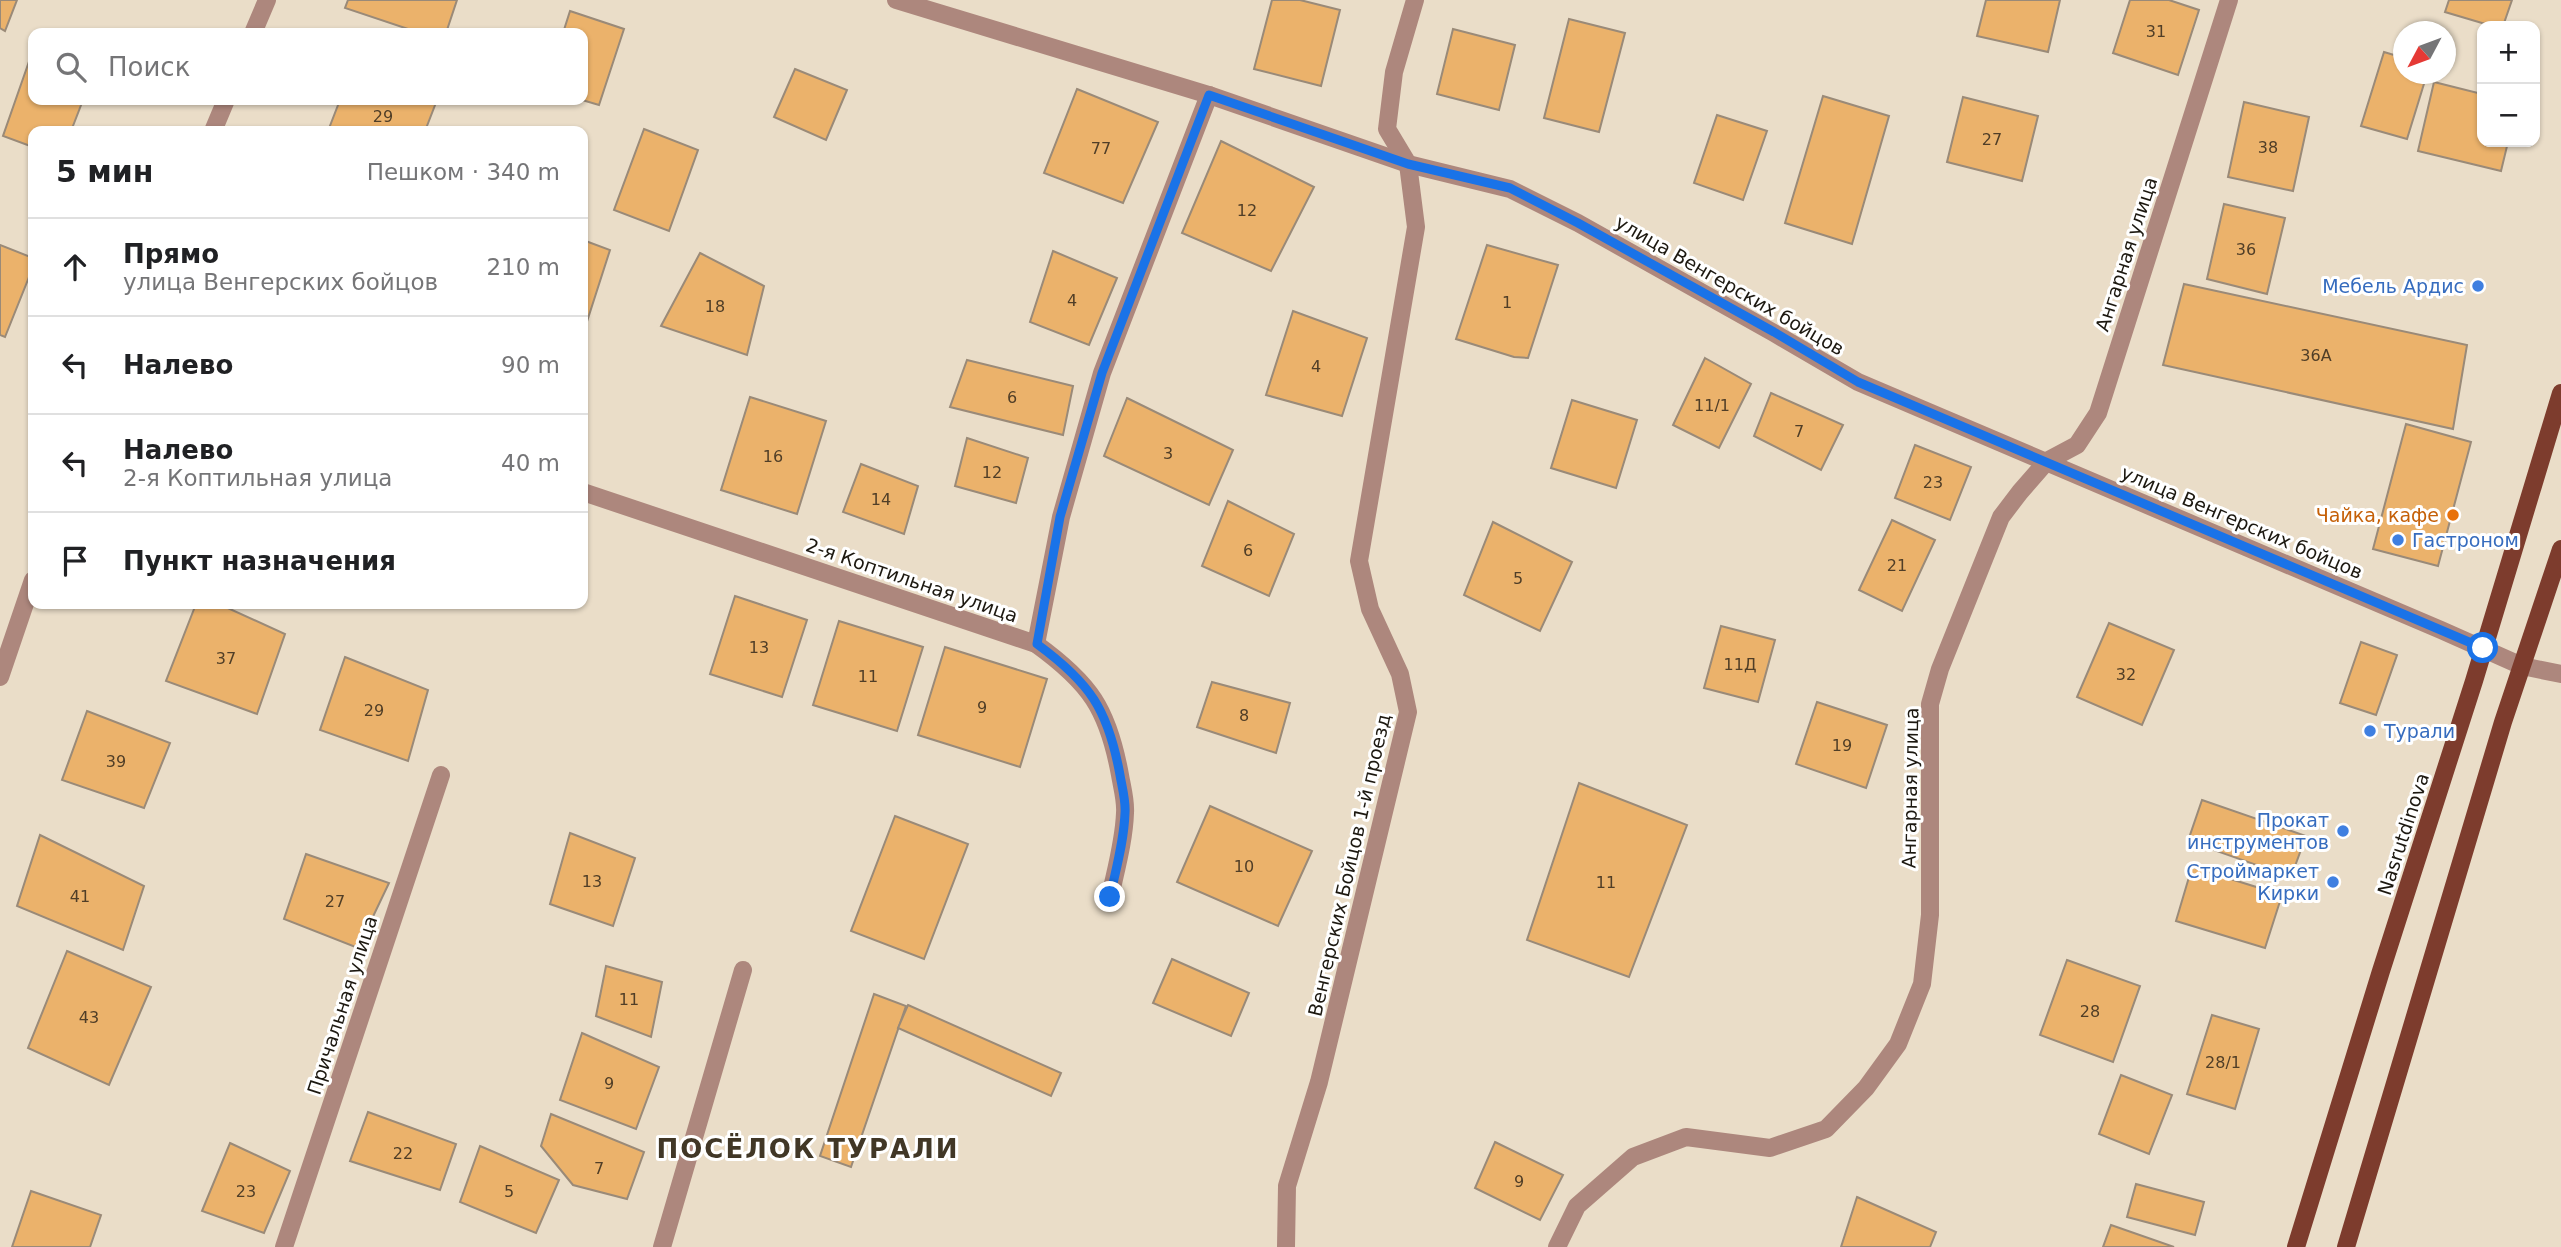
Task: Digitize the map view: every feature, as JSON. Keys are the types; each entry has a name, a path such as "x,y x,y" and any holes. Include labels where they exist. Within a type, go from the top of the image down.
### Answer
{"main road":[{"name":"Nasrutdinova","path":"2301,1246 2381,971 2474,681 2561,393"},
{"path":"2346,1247 2503,722 2561,549"}],"street":[{"path":"255,28 267,0"},
{"name":"улица Венгерских бойцов","path":"896,0 1209,95 1408,164 1510,188 1774,332 1858,382 2522,666 2561,674"},
{"path":"1408,164 1387,129 1394,72 1415,0"},
{"name":"Ангарная улица","path":"1557,1247 1577,1206 1633,1157 1686,1137 1770,1148 1826,1129 1866,1088 1898,1044 1922,984 1930,915 1930,704 1940,669 2001,517 2047,461 2077,444 2098,413 2229,0"},
{"path":"1037,644 1060,517 1102,373 1209,95"},
{"path":"215,126 224,105"},
{"name":"Венгерских Бойцов 1-й проезд","path":"1286,1247 1287,1186 1319,1082 1408,712 1400,674 1370,608 1359,561 1416,226 1408,164"},
{"name":"2-я Коптильная улица","path":"588,494 1037,644 1069,667 1098,702 1116,754 1126,810 1122,847 1110,897"},
{"path":"0,677 28,595"},
{"name":"Причальная улица","path":"284,1247 441,775"},
{"path":"662,1247 743,970"}],"building":[{"path":"0,0 17,0 5,31 0,28"},
{"path":"348,0 457,0 448,28 405,28 345,8"},
{"path":"1272,0 1300,0 1340,10 1321,86 1254,69"},
{"path":"1986,0 2060,0 2048,52 1977,36"},
{"path":"2130,0 2169,0 2199,10 2178,75 2113,53"},
{"path":"2449,0 2512,0 2505,21 2477,22 2445,12"},
{"path":"570,11 624,29 599,105 588,102 588,28 565,28"},
{"path":"1569,19 1625,33 1599,132 1544,118"},
{"path":"1453,29 1515,45 1499,110 1437,94"},
{"path":"2384,52 2393,55 2393,84 2424,84 2407,139 2361,126"},
{"path":"28,64 28,105 81,105 73,126 28,126 28,145 3,136"},
{"path":"795,69 847,90 826,140 774,117"},
{"path":"2434,84 2477,93 2477,147 2507,147 2501,171 2418,151"},
{"path":"1077,89 1158,122 1123,203 1044,173"},
{"path":"1823,96 1889,116 1852,244 1785,223"},
{"path":"1963,97 2038,116 2022,181 1947,162"},
{"path":"2244,102 2309,117 2293,191 2228,177"},
{"path":"338,105 435,105 427,126 330,126"},
{"path":"1717,115 1767,131 1743,200 1694,183"},
{"path":"644,129 698,150 669,231 614,210"},
{"path":"1221,141 1314,187 1271,271 1182,233"},
{"path":"2224,204 2285,218 2267,294 2207,279"},
{"path":"588,242 610,250 588,318"},
{"path":"0,245 28,256 28,280 5,337 0,335"},
{"path":"1487,245 1558,265 1528,358 1514,357 1456,339"},
{"path":"1053,251 1117,278 1089,345 1030,322"},
{"path":"700,253 764,286 747,355 661,326"},
{"path":"2184,284 2467,345 2453,429 2163,365"},
{"path":"1293,311 1367,338 1342,416 1266,395"},
{"path":"1705,358 1751,384 1719,448 1673,425"},
{"path":"967,360 1073,386 1063,435 950,407"},
{"path":"1771,393 1843,425 1821,470 1754,436"},
{"path":"750,397 826,421 797,514 721,490"},
{"path":"1127,398 1233,450 1209,505 1104,456"},
{"path":"1572,400 1637,420 1616,488 1551,468"},
{"path":"2406,424 2471,442 2438,566 2373,549"},
{"path":"967,438 1028,458 1016,503 955,486"},
{"path":"1915,445 1971,467 1950,520 1895,498"},
{"path":"861,464 918,486 904,534 843,512"},
{"path":"1228,501 1294,534 1269,596 1202,566"},
{"path":"1892,520 1935,540 1902,611 1859,590"},
{"path":"1493,522 1572,562 1540,631 1464,595"},
{"path":"735,596 807,620 782,697 710,674"},
{"path":"194,609 230,609 285,634 257,714 166,681"},
{"path":"839,621 923,647 897,731 813,705"},
{"path":"2109,623 2174,650 2142,725 2077,697"},
{"path":"1721,626 1775,640 1758,702 1704,688"},
{"path":"2361,642 2397,655 2376,715 2340,703"},
{"path":"945,647 1047,679 1020,767 918,735"},
{"path":"345,657 428,690 408,761 320,730"},
{"path":"1212,682 1290,703 1276,753 1197,727"},
{"path":"1817,702 1887,725 1866,788 1796,764"},
{"path":"87,711 170,743 144,808 62,780"},
{"path":"1579,783 1687,825 1629,977 1527,940"},
{"path":"2202,800 2306,836 2291,877 2188,841"},
{"path":"1210,806 1312,851 1278,926 1177,882"},
{"path":"895,816 968,844 924,959 851,931"},
{"path":"570,833 635,858 613,926 550,904"},
{"path":"40,835 144,886 123,950 17,906"},
{"path":"306,854 389,883 358,948 284,919"},
{"path":"2192,867 2282,895 2265,948 2176,921"},
{"path":"67,951 151,987 109,1085 28,1048"},
{"path":"1172,959 1249,993 1231,1036 1153,1003"},
{"path":"2067,960 2140,986 2113,1062 2040,1035"},
{"path":"606,966 662,982 651,1037 596,1016"},
{"path":"874,994 906,1006 851,1167 820,1156"},
{"path":"908,1005 1061,1073 1051,1096 898,1028"},
{"path":"2212,1015 2259,1029 2235,1109 2187,1094"},
{"path":"582,1033 659,1067 636,1129 560,1100"},
{"path":"2121,1075 2172,1095 2149,1154 2099,1134"},
{"path":"368,1112 456,1144 440,1190 350,1161"},
{"path":"551,1114 644,1152 627,1199 573,1185 541,1146"},
{"path":"1495,1142 1563,1175 1540,1220 1475,1188"},
{"path":"230,1143 290,1171 264,1233 202,1211"},
{"path":"480,1146 559,1180 536,1233 460,1202"},
{"path":"2136,1184 2204,1202 2195,1235 2127,1217"},
{"path":"31,1191 101,1215 90,1247 12,1247"},
{"path":"1857,1197 1936,1232 1930,1247 1841,1247"},
{"path":"2111,1225 2174,1247 2103,1247"}],"place":[{"name":"Мебель Ардис","path":"2478,286"},
{"name":"Чайка, кафе","path":"2453,515"},
{"name":"Гастроном","path":"2398,540"},
{"name":"Турали","path":"2370,731"},
{"name":"Прокат инструментов","path":"2343,831"},
{"name":"Строймаркет Кирки","path":"2333,882"}],"district":[{"name":"ПОСЁЛОК ТУРАЛИ","path":"808,1149"}],"route":[{"path":"1110,897 1122,847 1126,810 1116,754 1098,702 1069,667 1037,644 1060,517 1102,373 1209,95 1408,164 1510,188 1774,332 1858,382 2483,648"}]}
